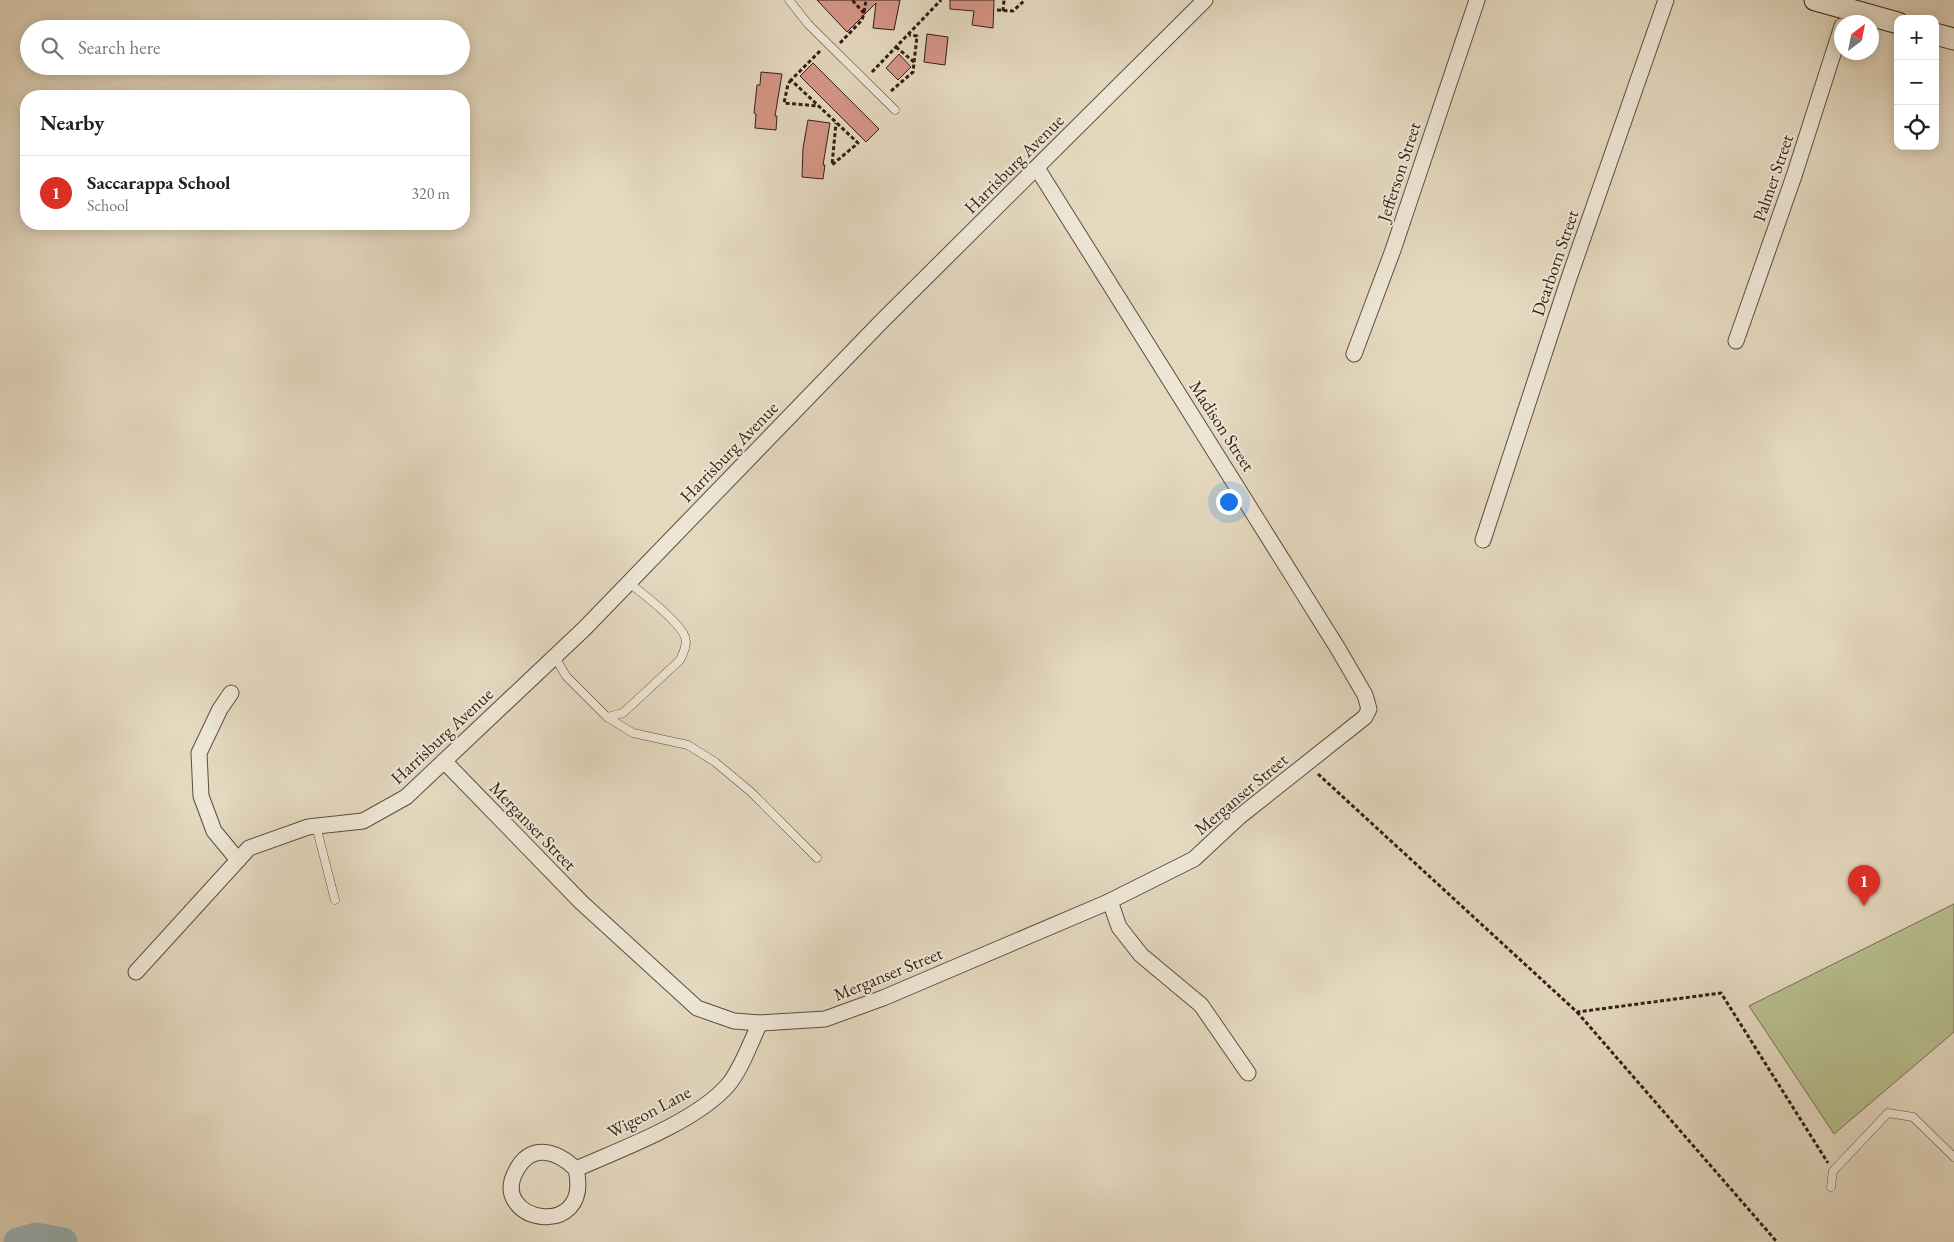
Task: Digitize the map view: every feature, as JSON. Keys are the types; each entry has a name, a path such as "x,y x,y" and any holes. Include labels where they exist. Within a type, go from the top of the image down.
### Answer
{"street":[{"name":"Harrisburg Avenue","path":"136,972 249,848 316,826 363,821 406,797 555,656 882,321 1205,0"},
{"name":"Jefferson Street","path":"1354,354 1393,250 1477,0"},
{"name":"Dearborn Street","path":"1482,540 1569,278 1666,0"},
{"path":"1815,0 1837,15"},
{"path":"1879,22 1894,23"},
{"path":"1939,35 1954,39"},
{"name":"Palmer Street","path":"1736,341 1794,176 1834,48"},
{"name":"Madison Street","path":"1037,168 1260,522 1360,687 1369,708"},
{"path":"231,694 220,709 199,753 201,796 204,805 214,831 238,860"},
{"name":"Merganser Street","path":"444,761 581,902 697,1008 734,1021 760,1024 826,1019 883,998 1110,901 1194,859 1239,817 1365,716 1369,708"},
{"path":"1110,901 1120,927 1141,955 1201,1005 1248,1074"},
{"name":"Wigeon Lane","path":"576,1169 654,1134 699,1110 729,1084 760,1024"},
{"path":"550,1152 565,1159 576,1169 579,1183 576,1199 566,1211 551,1218 533,1217 518,1207 511,1192 512,1178 519,1165 534,1154 550,1152"}],"lane":[{"path":"789,0 831,46 895,110"},
{"path":"607,717 623,713 629,708 680,660 685,648 685,637 660,607 628,582"},
{"path":"555,656 566,676 607,717 633,733 688,745 715,762 758,798 817,858"},
{"path":"316,826 335,900"},
{"path":"1831,1187 1833,1171 1888,1113 1913,1117 1954,1157"}],"path":[{"path":"852,0 864,12"},
{"path":"818,106 784,103 788,84 862,20 866,0"},
{"path":"864,80 941,0"},
{"path":"1003,11 1004,0"},
{"path":"997,10 1014,11 1025,0"},
{"path":"884,99 913,72 916,36 908,34"},
{"path":"896,47 914,62"},
{"path":"792,80 858,144 832,165 836,123"},
{"path":"1306,763 1577,1012 1777,1242"},
{"path":"1577,1012 1721,992 1833,1171"}],"green space":[{"path":"1954,904 1954,1032 1834,1134 1749,1006"}],"building":[{"path":"817,0 900,0 894,30 873,28 876,3 847,32"},
{"path":"950,0 994,0 993,28 972,25 974,11 950,9"},
{"path":"927,34 948,37 945,65 924,62"},
{"path":"899,54 911,67 898,80 886,68"},
{"path":"813,63 879,129 866,142 800,76"},
{"path":"761,72 782,74 775,116 777,116 776,130 755,128 756,114 754,113 757,85 760,85"},
{"path":"808,120 830,123 823,165 825,165 823,179 802,177 803,148"}],"waterway":[{"path":"18,1242 36,1237 63,1242"}],"place":[{"name":"Saccarappa School","path":"1864,906"}]}
